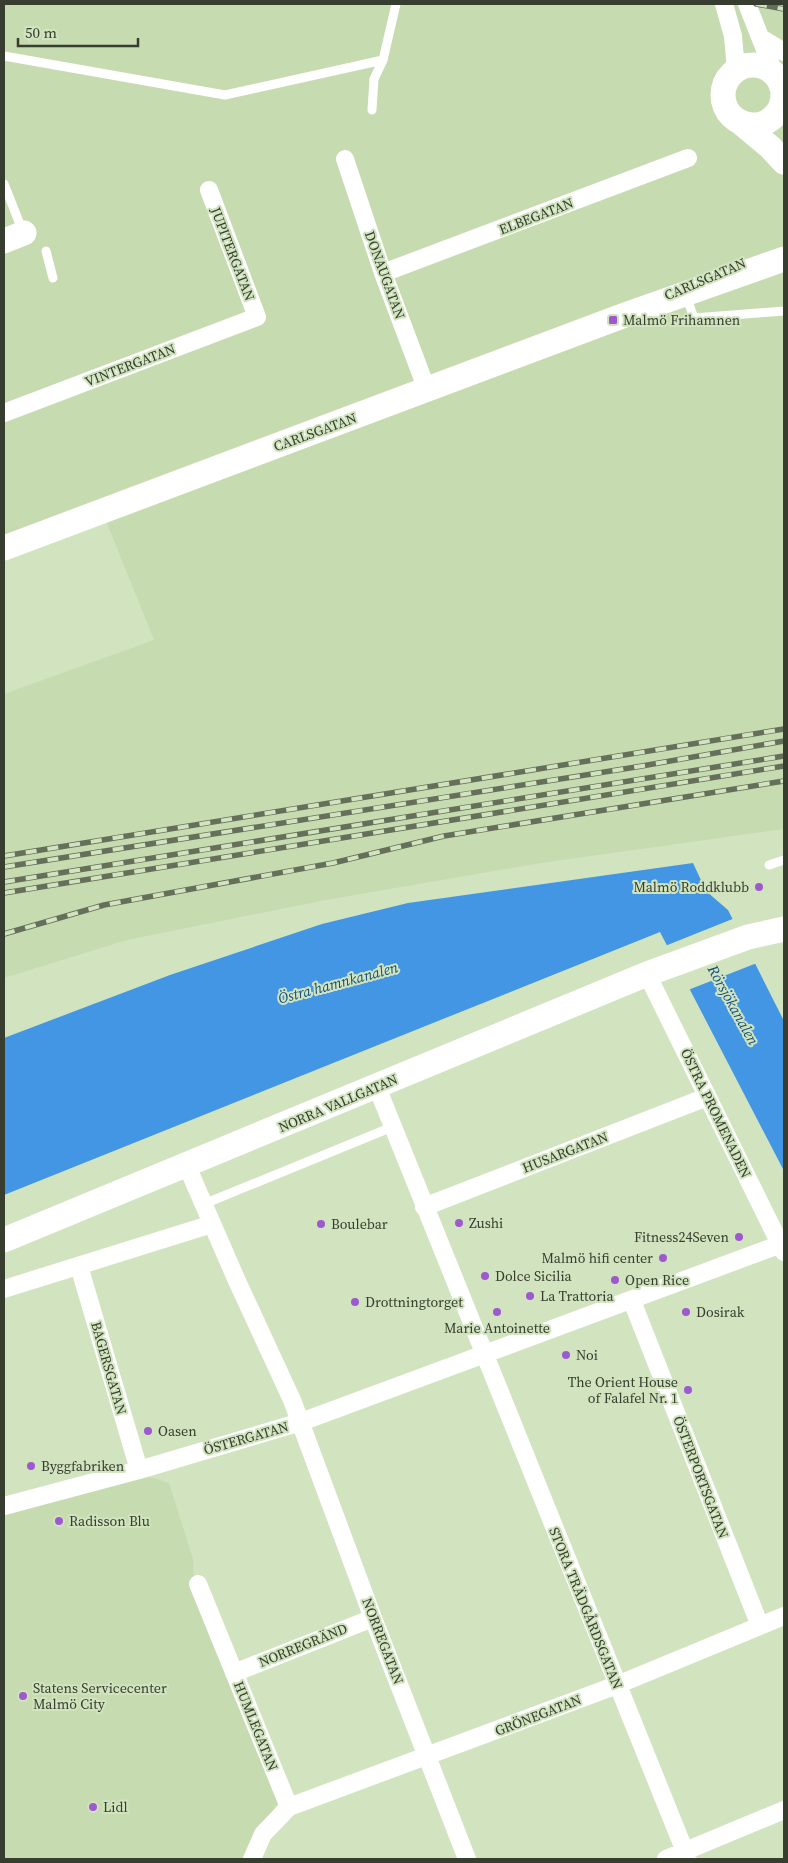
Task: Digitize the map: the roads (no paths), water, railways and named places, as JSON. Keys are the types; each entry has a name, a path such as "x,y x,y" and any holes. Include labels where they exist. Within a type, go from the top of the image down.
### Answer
{"street":[{"path":"724,4 733,36 736,70"},
{"path":"740,122 750,125 764,124 773,118 779,110 781,85 747,4"},
{"path":"761,38 784,52"},
{"path":"781,85 766,69 746,66 736,70 725,84 723,97 728,112 766,143 784,162"},
{"name":"ELBEGATAN","path":"383,274 688,158"},
{"name":"DONAUGATAN","path":"345,159 383,274 427,390"},
{"name":"JUPITERGATAN","path":"209,190 257,317"},
{"name":"CARLSGATAN","path":"5,544 427,390 625,315 770,252 784,244"},
{"name":"CARLSGATAN","path":"683,290 784,258"},
{"name":"VINTERGATAN","path":"4,413 257,317"},
{"path":"748,938 784,919"},
{"path":"748,938 784,929"},
{"name":"NORRA VALLGATAN","path":"4,1240 187,1166 647,974 748,938"},
{"name":"ÖSTRA PROMENADEN","path":"647,974 783,1247"},
{"path":"377,1087 484,1356"},
{"name":"HUSARGATAN","path":"424,1207 707,1097"},
{"path":"187,1166 301,1422"},
{"path":"4,1289 212,1224"},
{"name":"ÖSTERGATAN","path":"4,1506 139,1470 301,1422 632,1300 783,1247"},
{"name":"BAGERSGATAN","path":"79,1266 139,1470"},
{"name":"ÖSTERPORTSGATAN","path":"632,1300 760,1626"},
{"name":"STORA TRÄDGÅRDSGATAN","path":"484,1356 687,1855"},
{"name":"NORREGATAN","path":"301,1422 373,1618 467,1859"},
{"name":"HUMLEGATAN","path":"198,1584 289,1807"},
{"name":"GRÖNEGATAN","path":"289,1807 617,1685 784,1616"},
{"name":"NORREGRÄND","path":"234,1673 373,1618"},
{"path":"252,1859 263,1834 289,1807"},
{"path":"666,1859 687,1855 784,1810"}],"lane":[{"path":"372,110 374,79 383,60 396,4"},
{"path":"4,56 225,95 383,60"},
{"path":"4,184 14,237"},
{"path":"46,251 53,278"},
{"path":"683,290 694,318 784,311"},
{"path":"770,865 784,860"},
{"path":"204,1204 392,1127"}],"water":[{"path":"693,863 706,891 728,910 784,1021 784,1171 660,932 4,1195 4,1038 170,975 322,924 408,903"}],"railway":[{"path":"756,4 784,9"},
{"path":"4,856 784,729"},
{"path":"4,867 636,767 784,741"},
{"path":"4,882 784,756"},
{"path":"4,893 784,766"},
{"path":"4,934 104,905 333,863 444,836 784,781"}],"place":[{"name":"Malmö Frihamnen","path":"613,320"},
{"name":"Malmö Roddklubb","path":"759,887"},
{"name":"Zushi","path":"459,1223"},
{"name":"Boulebar","path":"321,1224"},
{"name":"Fitness24Seven","path":"739,1237"},
{"name":"Malmö hifi center","path":"663,1258"},
{"name":"Dolce Sicilia","path":"485,1276"},
{"name":"Open Rice","path":"615,1280"},
{"name":"La Trattoria","path":"530,1296"},
{"name":"Drottningtorget","path":"355,1302"},
{"name":"Marie Antoinette","path":"497,1312"},
{"name":"Dosirak","path":"686,1312"},
{"name":"Noi","path":"566,1355"},
{"name":"The Orient House of Falafel Nr. 1","path":"688,1390"},
{"name":"Oasen","path":"148,1431"},
{"name":"Byggfabriken","path":"31,1466"},
{"name":"Radisson Blu","path":"59,1521"},
{"name":"Statens Servicecenter Malmö City","path":"23,1696"},
{"name":"Lidl","path":"93,1807"}],"water label":[{"name":"Östra hamnkanalen","path":"338,983"},
{"name":"Rörsjökanalen","path":"733,1005"}]}
